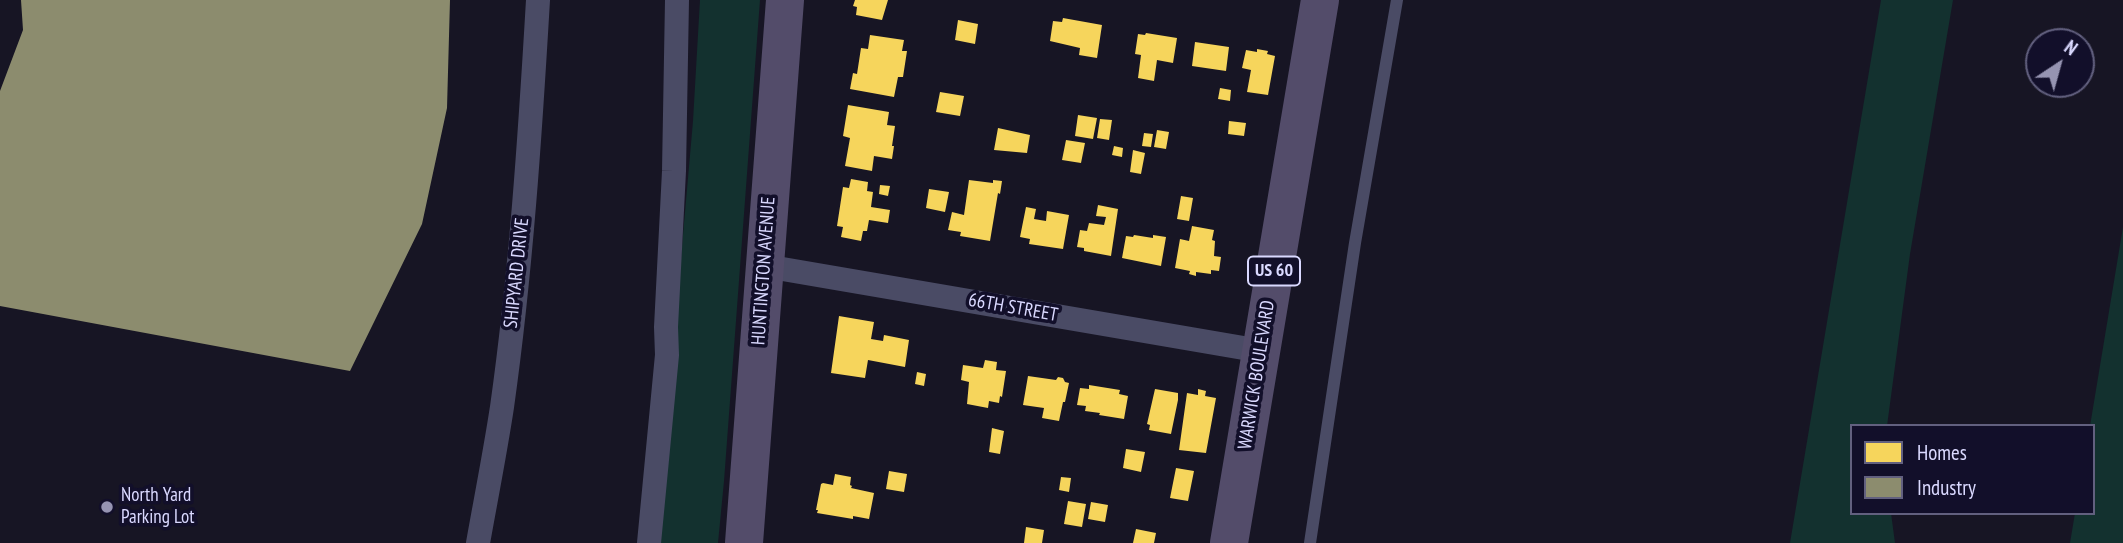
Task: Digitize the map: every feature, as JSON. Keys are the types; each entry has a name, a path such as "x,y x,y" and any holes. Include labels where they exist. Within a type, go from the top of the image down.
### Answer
{"main road":[{"name":"HUNTINGTON AVENUE","path":"744,543 785,0"},
{"name":"WARWICK BOULEVARD","path":"1229,543 1320,0"}],"street":[{"name":"SHIPYARD DRIVE","path":"478,543 502,407 515,296 538,0"},
{"path":"649,543 667,355 666,327 674,183 677,0"},
{"name":"66TH STREET","path":"765,265 1261,351"}],"lane":[{"path":"1310,543 1359,222 1397,0"}],"green space":[{"path":"700,0 760,0 724,481 718,543 656,543 693,121"},
{"path":"1881,0 1953,0 1910,254 1887,424 1850,424 1850,515 1891,515 1895,543 1790,543"},
{"path":"2123,227 2123,543 2070,543 2075,515 2095,515 2095,424 2090,424"}],"building: Homes":[{"path":"855,0 888,0 882,20 856,15 857,7 853,6"},
{"path":"1063,18 1102,25 1097,58 1079,55 1080,48 1050,41 1053,21 1062,22"},
{"path":"958,20 978,24 975,44 955,40"},
{"path":"1138,34 1177,38 1173,63 1157,60 1154,81 1138,78 1141,55 1135,54"},
{"path":"870,35 904,40 902,51 907,51 903,77 898,77 894,97 850,89 853,73 857,74 861,48 868,49"},
{"path":"1195,42 1229,47 1226,71 1192,66"},
{"path":"1257,49 1268,51 1267,54 1275,56 1268,95 1247,92 1251,70 1242,68 1246,50 1257,52"},
{"path":"1220,88 1231,90 1230,101 1218,99"},
{"path":"940,92 964,96 960,116 936,112"},
{"path":"848,105 889,112 887,125 895,126 892,159 874,156 872,171 845,166 850,138 843,136"},
{"path":"1078,115 1097,118 1093,139 1075,136"},
{"path":"1100,119 1112,120 1109,140 1097,138"},
{"path":"1229,121 1246,123 1244,136 1228,134"},
{"path":"998,128 1030,135 1027,153 994,150"},
{"path":"1157,130 1169,132 1166,149 1154,147"},
{"path":"1144,133 1153,134 1151,147 1142,146"},
{"path":"1066,140 1085,143 1081,163 1062,160"},
{"path":"1114,146 1123,148 1122,157 1112,155"},
{"path":"1133,150 1145,153 1141,174 1130,172"},
{"path":"851,179 868,182 867,191 873,192 871,207 890,210 888,223 869,220 861,241 841,237 843,227 837,226 843,187 849,188"},
{"path":"969,180 993,183 993,180 1002,181 990,241 960,236 961,232 948,230 952,212 964,215"},
{"path":"880,185 890,186 888,196 879,194"},
{"path":"929,189 949,192 945,212 926,208"},
{"path":"1181,196 1193,198 1189,221 1177,219"},
{"path":"1098,205 1118,209 1111,256 1077,247 1080,230 1087,231 1089,223 1104,225 1106,217 1096,216"},
{"path":"1026,207 1036,209 1034,219 1046,221 1047,211 1069,215 1063,249 1029,244 1030,239 1020,237"},
{"path":"1192,226 1214,230 1214,256 1221,257 1219,271 1211,270 1211,274 1196,272 1196,276 1189,274 1190,271 1175,268 1180,239 1189,241"},
{"path":"1126,236 1166,237 1161,266 1122,258"},
{"path":"839,316 874,322 871,339 883,341 884,335 909,340 905,367 868,360 865,378 831,373"},
{"path":"985,360 997,362 996,370 1006,371 1002,397 1000,396 999,403 989,401 988,408 967,404 969,382 961,380 963,365 983,368"},
{"path":"917,372 926,374 924,386 915,384"},
{"path":"1028,376 1056,380 1058,377 1069,383 1059,421 1042,418 1044,408 1023,405"},
{"path":"1089,385 1120,390 1119,394 1128,396 1124,419 1085,411 1086,406 1077,405 1080,388 1089,389"},
{"path":"1155,389 1178,393 1171,434 1149,430 1150,425 1147,424"},
{"path":"1198,389 1206,391 1205,396 1216,398 1206,453 1179,450 1187,393 1198,395"},
{"path":"992,428 1004,431 1000,454 989,452"},
{"path":"1126,449 1145,452 1141,472 1123,468"},
{"path":"1176,468 1194,471 1188,501 1170,498"},
{"path":"889,471 907,474 904,492 886,489"},
{"path":"835,474 851,477 851,488 874,493 869,519 817,513 821,484 833,485"},
{"path":"1061,477 1071,478 1069,492 1059,490"},
{"path":"1068,501 1086,504 1082,527 1064,524"},
{"path":"1091,502 1108,505 1105,522 1088,519"},
{"path":"1026,527 1044,530 1042,543 1024,543"},
{"path":"1136,529 1156,533 1154,543 1133,543"}],"building: Industry":[{"path":"21,0 450,0 447,108 422,224 350,371 0,306 0,91 23,30"}],"place":[{"name":"North Yard Parking Lot","path":"107,507"}]}
